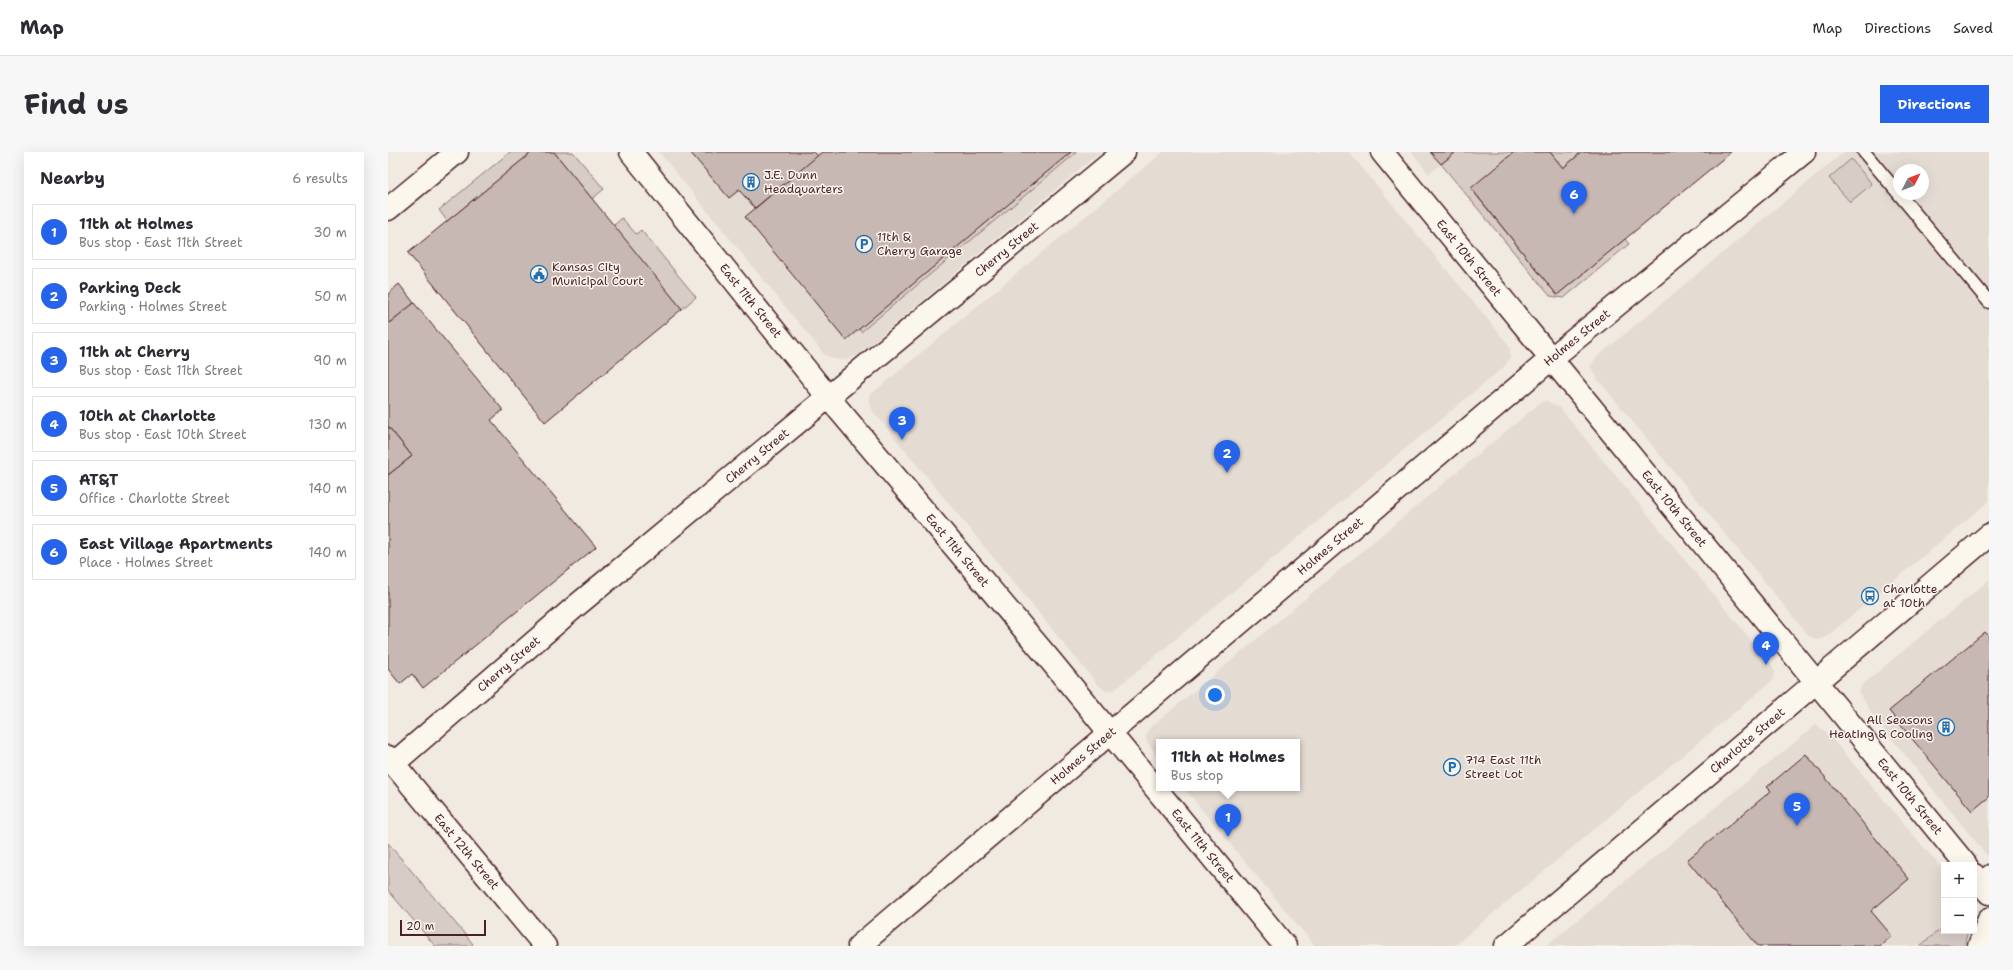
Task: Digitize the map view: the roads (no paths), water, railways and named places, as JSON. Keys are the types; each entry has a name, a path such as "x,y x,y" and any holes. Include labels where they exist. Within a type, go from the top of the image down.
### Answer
{"main road":[{"path":"388,209 457,152"},
{"name":"East 11th Street","path":"632,152 828,397 1156,789"},
{"name":"Cherry Street","path":"391,760 1124,152"},
{"name":"East 10th Street","path":"1382,152 1816,682 1979,877"},
{"name":"Holmes Street","path":"860,946 1552,358 1804,152"},
{"name":"Charlotte Street","path":"1506,946 1989,535"},
{"name":"East 12th Street","path":"391,760 545,946"},
{"name":"East 11th Street","path":"1158,791 1285,946"},
{"path":"1979,946 1989,919"}],"lane":[{"path":"1864,152 1989,302"}],"place":[{"name":"J.E. Dunn Headquarters","path":"751,182"},
{"name":"East Village Apartments","path":"1574,214"},
{"name":"11th & Cherry Garage","path":"864,244"},
{"name":"Kansas City Municipal Court","path":"539,274"},
{"name":"11th at Cherry","path":"902,440"},
{"name":"Parking Deck","path":"1227,473"},
{"name":"Charlotte at 10th","path":"1870,596"},
{"name":"10th at Charlotte","path":"1766,665"},
{"name":"All Seasons Heating & Cooling","path":"1946,727"},
{"name":"714 East 11th Street Lot","path":"1452,767"},
{"name":"AT&T","path":"1797,826"},
{"name":"11th at Holmes","path":"1228,837"}]}
